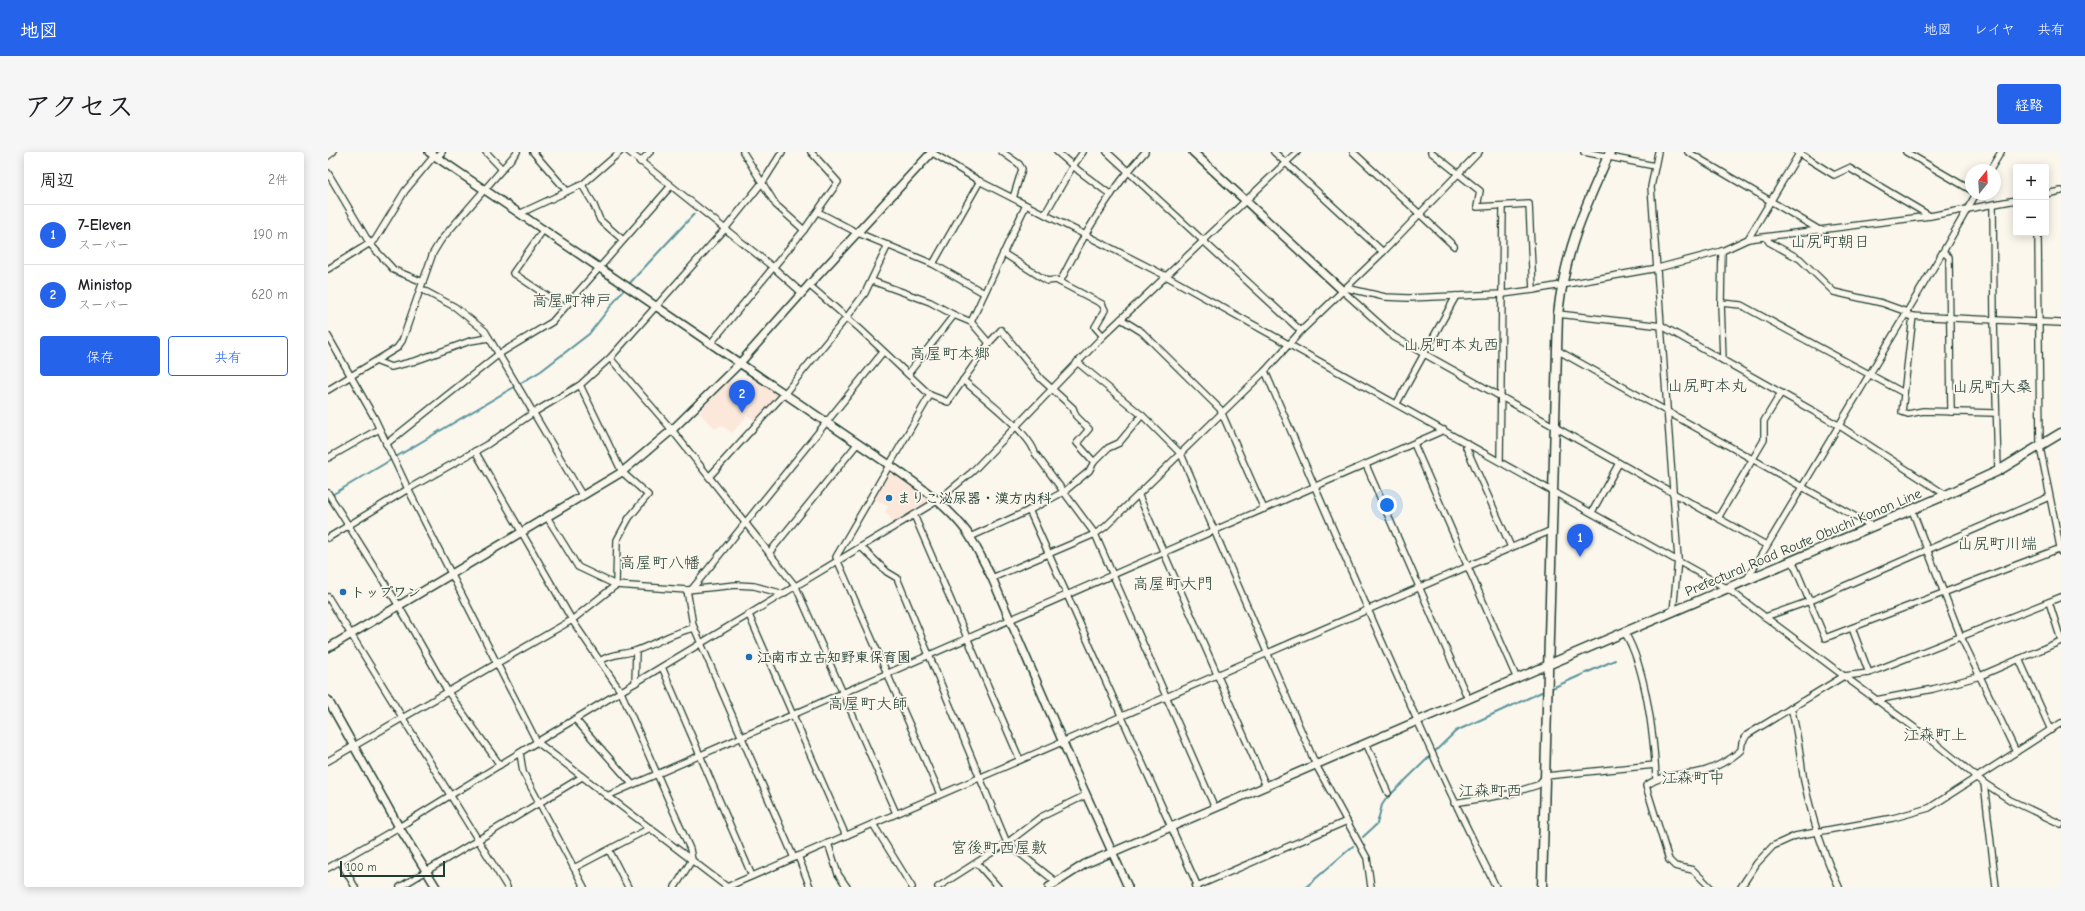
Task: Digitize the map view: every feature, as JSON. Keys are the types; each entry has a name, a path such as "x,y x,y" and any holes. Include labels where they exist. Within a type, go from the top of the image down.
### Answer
{"main road":[{"path":"1542,887 1550,664 1552,491 1558,314 1561,285 1579,221 1609,155"},
{"name":"Prefectural Road Route Obuchi Konan Line","path":"1550,664 1998,472 2061,433"}],"street":[{"path":"328,156 333,152"},
{"path":"486,152 502,169"},
{"path":"328,390 378,362 397,348 402,341 433,253 440,240 517,152"},
{"path":"533,152 567,191"},
{"path":"521,213 582,184 620,152"},
{"path":"640,162 650,152"},
{"path":"743,152 776,205 804,230"},
{"path":"328,538 347,525 475,451 533,413 580,385 610,358 725,229 762,184 782,152"},
{"path":"711,343 804,230 838,182 811,152"},
{"path":"328,648 622,472 672,430 740,363 809,285 932,152 980,181 1166,276 1728,588 1934,742 1984,783 2010,800 2061,824"},
{"path":"1002,152 1019,164 1022,169 1013,198"},
{"path":"1057,152 1111,195"},
{"path":"1045,214 1073,166 1083,152"},
{"path":"1107,152 1301,330"},
{"path":"1060,282 1084,234 1128,171 1145,152"},
{"path":"1193,152 1244,200 1345,290 1394,337 1766,545"},
{"path":"1274,152 1383,252"},
{"path":"328,868 399,827 937,500 972,472 1121,318 1204,241 1244,200 1297,152"},
{"path":"1353,152 1454,246"},
{"path":"1431,152 1480,191 1477,207 1529,204 1533,290"},
{"path":"992,578 1095,534 1139,496 1265,371 1301,330 1345,290 1480,152"},
{"path":"1584,152 1609,155 1655,166"},
{"path":"1658,152 1651,187 1678,559 1673,612"},
{"path":"1688,152 1821,231"},
{"path":"1748,239 1799,152 1834,175 1849,168 1930,216"},
{"path":"1906,152 1965,186"},
{"path":"1994,164 2001,152"},
{"path":"632,153 640,162 670,187 774,268 802,293"},
{"path":"328,269 375,240 405,191 436,154 484,189 828,422 937,500 953,516 970,537 992,578 1086,795 1128,887"},
{"path":"328,173 370,244 394,270 423,282"},
{"path":"933,264 980,181"},
{"path":"582,184 593,203 600,220 623,240"},
{"path":"386,444 499,354 552,322 670,187"},
{"path":"2049,193 2061,191"},
{"path":"1747,579 1973,200"},
{"path":"1345,290 1386,297 1503,294 1533,290 1658,268 1722,251 1748,239 1821,231 1930,216 2013,201"},
{"path":"1993,204 1995,413 1998,472"},
{"path":"971,322 1026,205"},
{"path":"1500,461 1503,294 1502,206"},
{"path":"818,212 858,233 933,264 984,293"},
{"path":"544,229 513,274 564,307"},
{"path":"1792,560 1825,638 2061,549 2049,497 2040,447 2038,236"},
{"path":"1766,237 1769,242 1800,259 1834,292 1882,303 1906,314 1913,316 1949,318 2061,322"},
{"path":"709,477 785,393 847,318 872,281 888,245"},
{"path":"1722,251 1721,303 1723,360"},
{"path":"1943,252 1949,257 1951,412"},
{"path":"1004,253 1047,281 1053,279 1102,304 1105,310 1095,327 1103,336"},
{"path":"872,281 930,302 954,316 971,322 989,342"},
{"path":"809,285 930,395 948,402 989,342 1001,330 1051,390 1073,408 1076,416 1089,429 1077,443 1094,462"},
{"path":"421,289 455,308 485,331 582,495"},
{"path":"1397,404 1456,296"},
{"path":"1721,303 1741,305 1904,393"},
{"path":"1558,314 1662,326 1838,425 1946,495"},
{"path":"908,374 954,316"},
{"path":"1913,316 1902,412 1995,413"},
{"path":"1121,318 1142,332 1222,414 1264,509"},
{"path":"328,336 352,376 408,489 538,742 727,887 979,777 1218,676 1268,652 1552,530"},
{"path":"378,362 391,367 415,361 470,341 489,338"},
{"path":"1557,350 1668,410 1872,526"},
{"path":"810,887 741,738 694,628 690,590 884,352"},
{"path":"610,358 672,430 796,587 896,813"},
{"path":"1077,362 1142,415 1181,454 1316,765 1367,858 1371,887"},
{"path":"1265,371 1417,721 1454,803 1496,887"},
{"path":"963,380 1016,427 1034,448 1036,453 1095,534 1215,808"},
{"path":"580,385 622,472 648,494 629,518 616,540 616,586"},
{"path":"1718,518 1764,440 1764,421 1781,393"},
{"path":"930,395 837,553 838,561 940,794"},
{"path":"970,537 1029,510 1065,491 1089,471 1094,462 1111,445 1119,443 1142,415"},
{"path":"328,458 379,429"},
{"path":"607,796 656,773 741,738 792,714 968,639 1444,430"},
{"path":"769,553 858,443"},
{"path":"1467,443 1466,447 1511,547"},
{"path":"1414,444 1517,678"},
{"path":"475,451 572,620 621,692 690,849 692,860 675,887"},
{"path":"1592,512 1619,463"},
{"path":"1366,465 1468,699"},
{"path":"328,493 399,606 448,692 500,765"},
{"path":"1139,496 1266,786"},
{"path":"1765,617 1810,601 2049,497"},
{"path":"1029,510 1121,716 1125,720 1197,886 1346,821"},
{"path":"1912,510 1962,637 2016,752"},
{"path":"914,514 1020,760"},
{"path":"547,517 578,567 616,586 690,590 742,585 754,586 784,594"},
{"path":"861,547 887,572 897,578 1007,843 1056,882"},
{"path":"328,761 572,620 616,586"},
{"path":"328,597 507,887"},
{"path":"1710,887 1693,870 1675,866 1669,860 1646,786 1656,778 1702,772 1735,756 1741,750 1742,743 1747,735 1844,676 1869,673 2061,597"},
{"path":"1876,700 1934,689 1980,676 2061,641 2049,602"},
{"path":"749,615 846,836"},
{"path":"600,661 609,655 636,651 667,636 694,628"},
{"path":"1852,628 1869,673"},
{"path":"1625,633 1632,645 1647,702 1656,778"},
{"path":"635,683 636,651"},
{"path":"2019,660 2051,730"},
{"path":"1049,887 1085,864 1550,664"},
{"path":"662,667 752,876"},
{"path":"328,700 399,827 436,887"},
{"path":"1791,708 1797,729 1804,781 1817,832 1838,887"},
{"path":"575,719 632,784"},
{"path":"1741,887 1756,863 1773,846 1795,836 1886,820 1929,808 2061,723"},
{"path":"1366,743 1388,793"},
{"path":"520,753 523,772 584,887"},
{"path":"1454,803 1509,794 1538,785 1546,776 1655,765"},
{"path":"400,887 582,777"},
{"path":"1984,783 1996,887"},
{"path":"938,887 1007,843 1041,817 1086,795"},
{"path":"873,824 912,887"},
{"path":"574,868 650,828"},
{"path":"828,844 838,874 847,887"},
{"path":"609,850 628,887"},
{"path":"340,861 355,887"},
{"path":"977,862 998,887"}],"shaded area":[{"path":"755,376 782,393 756,421 748,415 732,433 721,425 716,429 699,413 728,380 742,391"},
{"path":"889,465 935,500 895,524 885,512 888,506 870,497"}],"waterway":[{"path":"628,285 694,214"},
{"path":"330,496 541,371 589,334 625,288"},
{"path":"1550,689 1615,660"},
{"path":"1363,837 1377,824 1382,805 1386,799 1456,731 1546,690"},
{"path":"1306,887 1353,846"}],"place":[{"name":"Ministop","path":"742,413"},
{"name":"まりこ泌尿器・漢方内科","path":"889,498"},
{"name":"7-Eleven","path":"1580,557"},
{"name":"トップワン","path":"343,592"},
{"name":"江南市立古知野東保育園","path":"749,657"}],"district":[{"name":"山尻町朝日","path":"1830,241"},
{"name":"高屋町神戸","path":"572,300"},
{"name":"山尻町本丸西","path":"1451,344"},
{"name":"高屋町本郷","path":"950,353"},
{"name":"山尻町本丸","path":"1707,385"},
{"name":"山尻町大桑","path":"1992,386"},
{"name":"山尻町川端","path":"1997,543"},
{"name":"高屋町八幡","path":"660,562"},
{"name":"高屋町大門","path":"1173,583"},
{"name":"高屋町大師","path":"868,703"},
{"name":"江森町上","path":"1935,734"},
{"name":"江森町中","path":"1693,777"},
{"name":"江森町西","path":"1490,790"},
{"name":"宮後町西屋敷","path":"999,847"}]}
